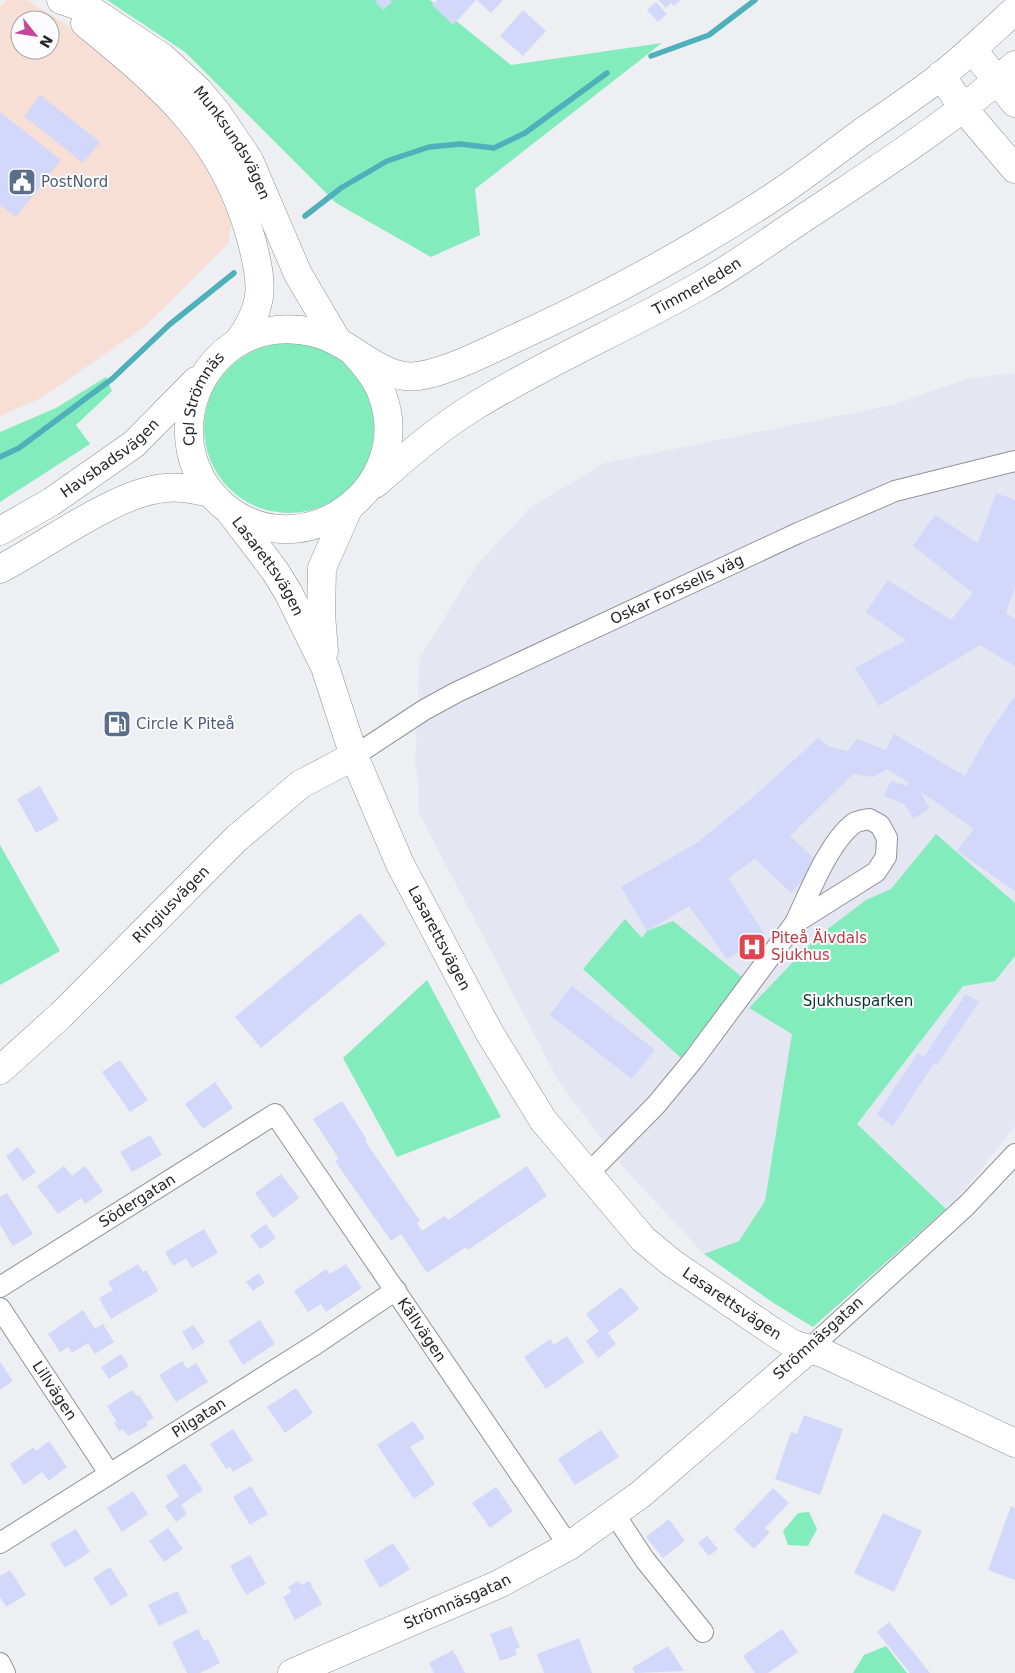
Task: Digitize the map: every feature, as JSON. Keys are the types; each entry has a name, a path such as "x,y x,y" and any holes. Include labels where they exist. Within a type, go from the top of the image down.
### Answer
{"street":[{"name":"Munksundsvägen","path":"62,0 84,23 172,98 207,139 222,165 247,221 260,277 259,300 253,321 238,342"},
{"name":"Munksundsvägen","path":"62,0 91,10 162,57 199,91 218,114 249,160 298,274 346,348"},
{"path":"346,348 401,376 417,376 472,358 549,323 688,250 771,198 941,75 1015,10"},
{"path":"972,49 1006,74 1015,103"},
{"name":"Timmerleden","path":"368,490 437,432 474,407 531,374 704,284 905,150 1006,74"},
{"path":"941,75 963,108 1015,169"},
{"name":"Cpl Strömnäs","path":"299,329 319,333 346,348 375,380 382,395 388,419 388,444 380,468 368,490 348,509 328,521 302,528 275,528 250,522 219,500 199,474 191,453 188,432 192,402 197,388 208,369 222,354 238,342 271,331 299,329"},
{"name":"Havsbadsvägen","path":"0,531 51,502 134,444 208,369"},
{"name":"Oskar Forssells väg","path":"354,756 424,710 457,692 798,533 894,491 1015,461"},
{"path":"0,569 132,496 164,488 181,487 219,500"},
{"name":"Lasarettsvägen","path":"219,500 284,585 331,681"},
{"name":"Lasarettsvägen","path":"348,509 322,568 320,581 325,658 354,756 400,864 489,1032 543,1120 630,1226 672,1263 772,1331 808,1350 825,1354 1015,1443"},
{"name":"Ringiusvägen","path":"0,1070 61,1015 238,838 301,784 354,756"},
{"path":"588,1174 656,1106 741,998 794,924 825,863 840,839 855,822 869,819 880,825 887,838 886,857 876,872 794,924"},
{"name":"Södergatan","path":"0,1287 275,1114"},
{"name":"Källvägen","path":"275,1114 569,1546"},
{"name":"Strömnäsgatan","path":"292,1673 499,1584 569,1546 615,1515 808,1350 966,1206 1015,1154"},
{"name":"Pilgatan","path":"0,1543 316,1344 396,1290"},
{"name":"Lillvägen","path":"0,1308 109,1473"},
{"path":"615,1515 645,1560 703,1632"},
{"path":"0,1663 5,1673"}],"shaded area":[{"path":"7,0 27,0 43,10 10,10 10,60 60,60 60,21 64,23 167,103 213,172 232,218 228,244 143,328 41,398 0,416 0,7"},
{"name":"Piteå Älvdals Sjukhus","path":"1015,373 1015,1127 948,1210 813,1327 772,1302 704,1254 623,1167 559,1082 419,813 419,784 415,762 420,658 476,566 531,507 605,463 892,405 970,378"}],"green space":[{"path":"107,0 430,0 511,65 662,43 475,189 480,235 431,257 336,203 185,52"},
{"path":"281,343 297,343 322,349 343,362 355,374 368,395 374,428 368,461 355,482 343,494 322,507 297,513 281,513 256,507 235,494 223,482 210,461 204,436 204,420 210,395 223,374 235,362 256,349"},
{"path":"106,377 112,391 76,425 90,444 0,502 0,432 56,408"},
{"name":"Sjukhusparken","path":"936,834 1015,903 1015,956 995,981 963,986 857,1124 946,1209 813,1327 772,1302 704,1254 739,1241 765,1201 792,1034 749,1008 816,938 866,900 891,889"},
{"path":"0,845 60,951 0,985"},
{"path":"625,919 642,938 647,931 673,921 742,977 681,1058 583,969"},
{"path":"427,980 501,1117 397,1157 343,1058"},
{"path":"809,1512 817,1529 808,1546 788,1545 783,1531 798,1513"},
{"path":"886,1646 907,1673 853,1673 864,1655"}],"building":[{"path":"377,0 390,0 392,2 383,10 375,2"},
{"path":"437,0 476,0 453,25 432,5"},
{"path":"477,0 503,0 491,13"},
{"path":"658,0 681,0 674,6 671,3 666,8"},
{"path":"656,2 667,14 658,22 647,10"},
{"path":"523,10 546,31 523,56 500,36"},
{"path":"40,95 100,142 83,163 24,116"},
{"name":"PostNord","path":"0,112 61,160 16,217 0,205"},
{"path":"996,493 1015,500 1015,586 1006,613 1015,619 1015,666 980,645 879,706 855,668 906,640 866,612 888,580 951,620 973,593 913,546 935,515 978,543"},
{"name":"Piteå Älvdals Sjukhus","path":"1015,696 1015,891 957,851 974,829 920,791 929,808 914,819 904,804 884,796 891,781 907,786 909,783 888,769 872,777 853,774 790,836 819,863 791,893 755,859 728,878 765,935 727,959 689,906 647,931 621,887 698,842 752,798 818,738 829,747 848,751 857,739 886,750 894,734 965,776 987,736"},
{"path":"40,786 59,820 36,833 17,799"},
{"path":"360,913 386,944 261,1048 235,1017"},
{"path":"572,986 655,1050 632,1079 550,1015"},
{"path":"966,994 979,1002 937,1065 934,1063 893,1126 877,1114 918,1053 924,1057"},
{"path":"120,1060 148,1100 130,1112 102,1072"},
{"path":"215,1082 233,1108 203,1129 185,1104"},
{"path":"342,1101 367,1140 365,1141 420,1221 417,1223 422,1231 445,1216 448,1220 527,1166 547,1196 468,1250 466,1247 427,1273 401,1234 391,1241 335,1161 339,1159 313,1119"},
{"path":"150,1135 162,1155 132,1172 120,1152"},
{"path":"18,1147 36,1172 23,1181 6,1156"},
{"path":"64,1166 72,1176 85,1166 103,1191 85,1204 81,1198 58,1214 37,1186"},
{"path":"281,1174 299,1198 273,1218 255,1193"},
{"path":"7,1193 33,1234 13,1246 0,1225 0,1197"},
{"path":"266,1224 276,1238 260,1249 250,1235"},
{"path":"204,1229 218,1253 192,1268 186,1258 173,1266 165,1252"},
{"path":"138,1264 143,1272 146,1270 158,1291 111,1319 99,1298 113,1290 108,1282"},
{"path":"346,1264 362,1288 326,1312 321,1304 308,1312 294,1291 326,1269 330,1274"},
{"path":"259,1273 265,1283 253,1291 246,1282"},
{"path":"621,1287 639,1309 608,1333 616,1344 598,1358 586,1341 599,1331 586,1314"},
{"path":"83,1310 95,1329 103,1324 114,1342 95,1354 88,1343 72,1353 68,1347 60,1352 48,1334"},
{"path":"260,1320 275,1344 243,1365 228,1341"},
{"path":"193,1325 205,1342 193,1350 182,1332"},
{"path":"567,1336 584,1362 546,1389 524,1357 550,1339 554,1345"},
{"path":"121,1354 129,1366 109,1379 101,1367"},
{"path":"182,1361 187,1369 196,1363 208,1382 176,1402 159,1375"},
{"path":"0,1362 13,1381 0,1390"},
{"path":"296,1388 313,1413 285,1433 267,1407"},
{"path":"132,1390 137,1396 139,1395 154,1418 146,1422 148,1426 128,1436 123,1429 119,1431 114,1423 117,1422 107,1406"},
{"path":"804,1415 843,1429 820,1495 775,1479 791,1432 797,1434"},
{"path":"413,1421 425,1438 410,1447 435,1484 414,1499 377,1445"},
{"path":"233,1429 253,1460 233,1472 230,1467 226,1469 210,1444"},
{"path":"601,1430 619,1457 575,1485 558,1459"},
{"path":"49,1441 67,1467 49,1481 42,1472 24,1485 10,1464 34,1447 36,1451"},
{"path":"185,1463 203,1490 181,1505 187,1514 176,1522 165,1506 179,1496 166,1476"},
{"path":"251,1486 268,1514 250,1525 233,1497"},
{"path":"496,1487 513,1511 490,1528 472,1503"},
{"path":"773,1488 789,1503 765,1528 770,1532 754,1549 734,1529"},
{"path":"133,1491 148,1514 122,1532 107,1508"},
{"path":"1011,1506 1015,1508 1015,1580 988,1570"},
{"path":"883,1513 922,1531 894,1592 854,1573"},
{"path":"669,1519 685,1541 663,1558 646,1537"},
{"path":"168,1528 183,1549 164,1562 149,1541"},
{"path":"76,1529 90,1552 65,1568 50,1544"},
{"path":"707,1536 718,1549 709,1556 698,1543"},
{"path":"393,1543 410,1569 380,1588 364,1561"},
{"path":"250,1555 266,1584 246,1595 230,1566"},
{"path":"110,1567 128,1595 111,1606 93,1578"},
{"path":"10,1570 26,1595 6,1607 0,1597 0,1576"},
{"path":"298,1581 301,1585 309,1581 322,1604 295,1620 283,1597 291,1592 288,1587"},
{"path":"177,1591 188,1612 159,1626 148,1605"},
{"path":"889,1622 930,1673 910,1673 877,1632"},
{"path":"511,1626 520,1647 515,1649 517,1655 500,1661 490,1634"},
{"path":"198,1629 204,1641 208,1639 220,1663 200,1673 187,1673 172,1642"},
{"path":"782,1629 798,1652 768,1673 755,1673 743,1656"},
{"path":"579,1638 592,1673 544,1673 537,1654"},
{"path":"668,1646 684,1671 635,1673 632,1668"},
{"path":"453,1650 465,1673 434,1673 429,1663"}],"waterway":[{"path":"651,56 709,35 755,0"},
{"path":"305,216 341,188 387,161 429,147 460,144 494,148 525,133 607,73"},
{"path":"0,457 19,448 112,379 169,325 234,273"}],"place":[{"name":"PostNord","path":"22,182"},
{"name":"Circle K Piteå","path":"117,724"},
{"name":"Piteå Älvdals Sjukhus","path":"752,947"}]}
